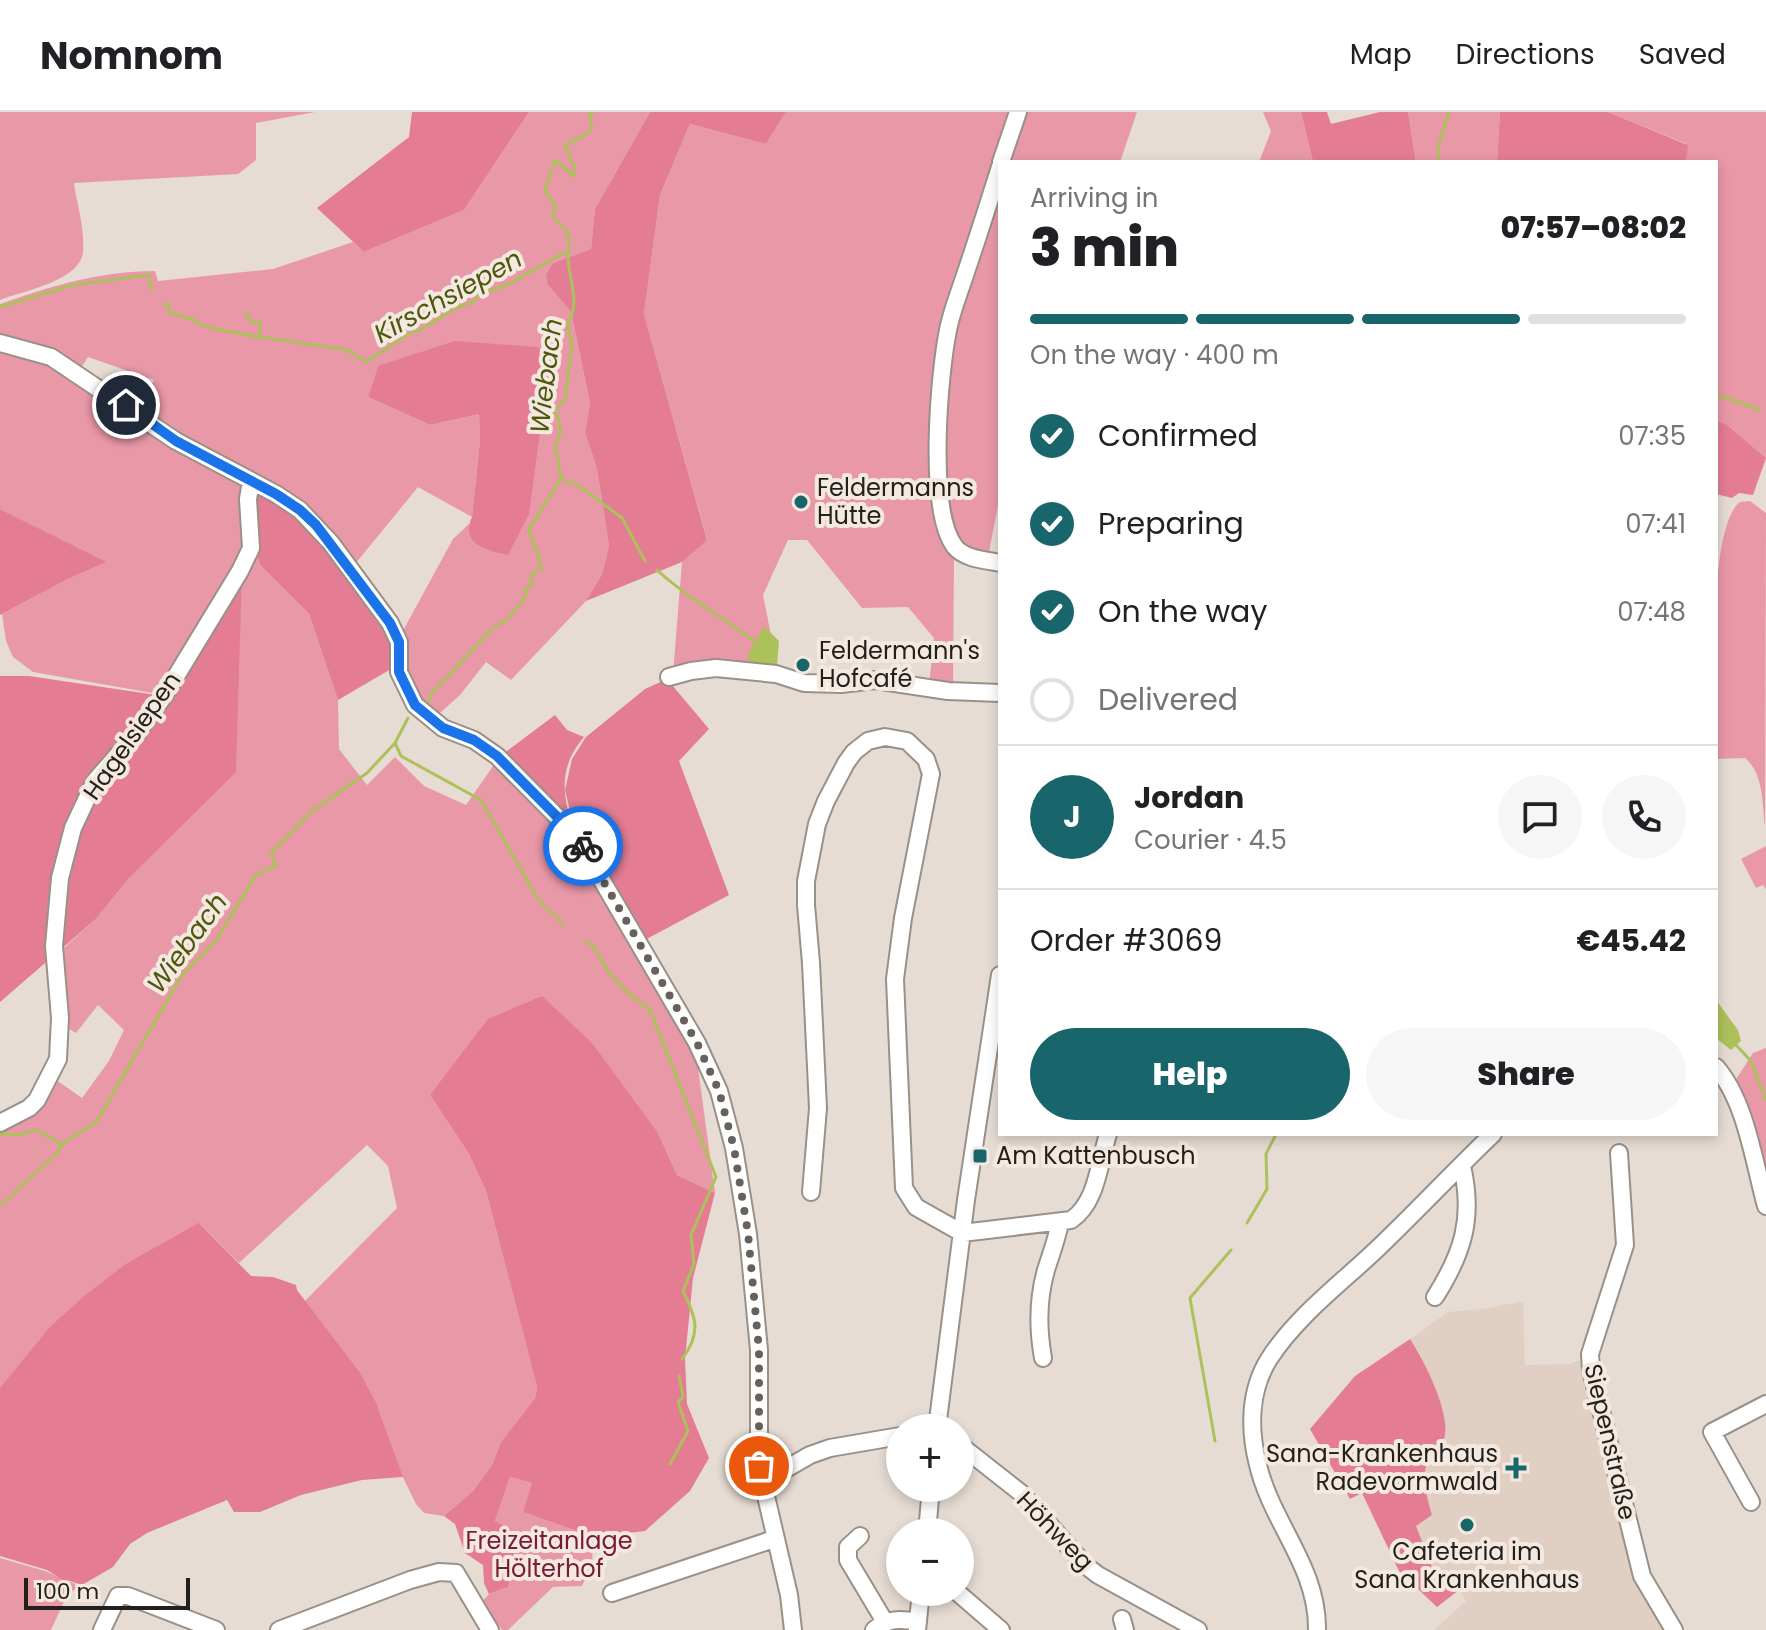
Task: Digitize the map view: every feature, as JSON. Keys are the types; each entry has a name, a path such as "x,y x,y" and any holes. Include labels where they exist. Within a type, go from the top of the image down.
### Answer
{"street":[{"path":"1002,160 1018,112"},
{"path":"998,173 949,327 942,372 938,462 941,506 946,531 953,544 966,556 998,563"},
{"path":"0,343 51,357 176,441 300,510 331,543 394,631 399,642 399,672 404,688 421,711 443,728 482,745 576,836 697,1043 719,1091 746,1209 759,1350 759,1466 789,1595 793,1630"},
{"name":"Hagelsiepen","path":"0,1123 37,1100 58,1059 60,1018 54,946 62,864 75,822 95,781 164,696 240,571 251,548 248,499 251,481"},
{"path":"669,677 716,668 776,674 804,683 841,684 875,680 948,691 998,693"},
{"path":"811,1192 818,1108 806,881 817,824 846,763 861,745 876,739 892,737 907,741 918,749 928,763 931,774 903,918 895,979 904,1188 916,1207 962,1233 1071,1220 1083,1212 1090,1199 1107,1136"},
{"path":"939,1414 998,989"},
{"path":"1718,1070 1740,1109 1766,1206"},
{"path":"1317,1630 1315,1602 1308,1576 1268,1496 1258,1466 1251,1432 1256,1390 1269,1360 1295,1327 1491,1136"},
{"name":"Siepenstraße","path":"1619,1153 1625,1245 1590,1354 1591,1370 1642,1576 1674,1630"},
{"path":"1435,1297 1458,1256 1465,1230 1468,1190 1462,1166"},
{"path":"1043,1358 1039,1337 1040,1302 1060,1222"},
{"path":"1751,1502 1712,1432 1766,1404"},
{"path":"784,1470 830,1448 886,1438"},
{"name":"Höhweg","path":"974,1456 1021,1493 1079,1559 1098,1575 1198,1630"},
{"path":"860,1536 848,1547 848,1560 880,1626 900,1619 917,1626 919,1606"},
{"path":"612,1593 774,1539"},
{"path":"279,1630 384,1589 448,1572 456,1573 490,1630"},
{"path":"102,1630 118,1596 128,1596 216,1630"},
{"path":"973,1606 1001,1630"}],"shaded area":[{"path":"412,112 529,112 464,210 364,252 317,208 409,137"},
{"path":"650,112 786,112 766,144 690,124 660,195 644,314 707,540 682,562 586,601 602,574 609,546 597,469 585,433 590,403 571,312 548,285 546,275 553,263 591,249 595,209"},
{"path":"1301,112 1327,112 1331,124 1380,112 1408,112 1416,160 1313,160"},
{"path":"1500,112 1608,112 1688,145 1686,160 1497,160"},
{"path":"455,341 538,347 549,365 529,514 508,555 478,545 469,534 480,441 479,414 430,425 368,397 378,366"},
{"path":"1718,422 1726,424 1766,458 1753,495 1739,493 1732,498 1718,494"},
{"path":"253,484 299,511 388,624 396,666 338,700 309,614 260,565 253,540"},
{"path":"0,509 107,562 0,615"},
{"path":"242,571 236,772 129,878 96,919 0,1002 0,676 29,676 163,696"},
{"path":"764,626 779,641 777,666 748,665 749,652"},
{"path":"667,679 709,729 679,761 729,895 641,942 576,836 565,790 572,759 586,737 645,689"},
{"path":"555,715 567,730 584,737 575,749 566,772 565,795 574,833 499,757"},
{"path":"542,996 592,1043 658,1133 677,1175 715,1193 693,1278 685,1359 687,1404 709,1458 690,1491 645,1531 593,1537 523,1512 532,1483 510,1477 495,1521 511,1529 510,1541 516,1561 508,1587 489,1594 484,1583 483,1565 465,1553 455,1524 444,1516 473,1491 492,1465 501,1442 535,1398 537,1387 486,1191 469,1154 430,1095 488,1019"},
{"path":"1718,1003 1738,1030 1741,1041 1731,1050 1718,1040"},
{"path":"199,1223 251,1276 273,1277 296,1285 360,1373 376,1403 403,1477 362,1480 301,1495 260,1512 234,1512 227,1500 147,1533 130,1544 113,1567 82,1585 66,1582 47,1570 0,1556 0,1388 50,1327 83,1297 127,1263"},
{"name":"Sana-Krankenhaus Radevormwald","path":"1523,1301 1525,1365 1569,1364 1582,1360 1634,1581 1663,1630 1434,1630 1466,1601 1456,1584 1441,1590 1415,1526 1432,1515 1425,1491 1425,1475 1428,1461 1444,1440 1420,1353 1410,1339 1448,1312"},
{"path":"1410,1339 1435,1388 1444,1416 1444,1439 1429,1459 1425,1472 1425,1487 1432,1515 1416,1526 1441,1590 1456,1583 1459,1590 1437,1607 1399,1571 1362,1493 1350,1499 1310,1429 1355,1376"}],"green space":[{"path":"0,112 315,112 256,123 256,160 238,174 74,183 83,235 80,262 49,284 0,300"},
{"path":"529,112 650,112 595,209 591,249 553,263 548,285 571,312 590,403 585,433 597,469 609,546 602,574 586,601 511,680 486,662 460,695 432,720 415,704 399,638 453,539 469,524 472,538 549,365 378,366 368,397 430,425 479,414 480,441 472,517 418,487 351,569 332,542 137,411 154,380 88,357 79,371 0,341 0,304 57,286 115,274 155,271 158,281 273,269 353,242 364,252 464,210"},
{"path":"786,112 1016,112 1001,160 998,160 998,168 948,325 936,461 954,552 953,690 929,686 934,638 908,607 862,608 807,540 788,540 763,595 778,670 673,674 682,562 707,539 644,314 660,195 690,124 766,144"},
{"path":"1019,112 1137,112 1121,160 1004,160"},
{"path":"1263,112 1301,112 1313,160 1260,160 1271,131"},
{"path":"1408,112 1500,112 1497,160 1416,160"},
{"path":"1608,112 1766,112 1766,458 1726,424 1718,422 1718,160 1686,160 1687,144"},
{"path":"998,179 998,505 988,557 966,550 955,540 947,514 944,368"},
{"path":"0,345 38,355 249,481 249,548 164,695 33,672 13,657 6,641 2,614 107,562 0,509"},
{"path":"1750,501 1766,513 1765,826 1756,772 1745,758 1718,759 1718,574 1729,519 1740,502"},
{"path":"253,540 260,565 309,614 338,700 339,749 367,785 395,757 424,786 466,805 498,759 575,836 695,1046 715,1193 677,1175 658,1133 458,1061 430,1095 469,1154 486,1191 537,1387 535,1398 501,1442 492,1465 473,1491 444,1516 424,1513 416,1504 305,1301 397,1208 388,1166 367,1145 239,1263 200,1224 127,1263 0,1388 0,1124 52,1077 82,1098 109,1061 124,1030 98,1005 76,1033 62,1025 56,955 96,919 129,878"},
{"path":"1766,846 1766,889 1763,885 1756,888 1741,859"},
{"path":"1766,1048 1766,1187 1733,1084 1753,1053"},
{"name":"Freizeitanlage Hölterhof","path":"510,1477 533,1483 523,1512 593,1537 592,1565 582,1586 553,1587 508,1630 502,1630 482,1602 489,1594 508,1587 514,1567 512,1545 495,1521"},
{"path":"0,1558 45,1571 80,1586 67,1595 51,1630 0,1630"}],"waterway":[{"name":"Wiebach","path":"428,703 432,693 493,628 514,611 532,584 531,575 541,569 529,529 561,478 555,446 560,428 554,410 565,400 572,344 567,325 574,299 568,256 569,237 553,217 555,205 545,191 555,160 574,176 575,169 565,147 588,134 592,125 589,115 593,112"},
{"path":"1438,160 1438,147 1449,112"},
{"name":"Kirschsiepen","path":"164,304 168,304 170,313 192,319 203,326 348,350 366,362 412,332 458,307 474,302 479,294 507,285 569,250"},
{"name":"Kirschsiepen","path":"0,307 73,285 149,275 151,289"},
{"path":"246,314 252,321 260,322 259,335"},
{"path":"1718,395 1760,410"},
{"path":"561,478 582,488 622,518 645,561"},
{"path":"657,570 758,644"},
{"name":"Wiebach","path":"0,1206 57,1153 62,1144 97,1121 182,975 215,942 256,875 276,865 271,853 312,811 367,773 395,743 408,718"},
{"path":"395,743 401,756 481,800 539,901 564,925"},
{"path":"585,941 593,946 609,973 650,1010 716,1177 691,1235 694,1264 683,1291 694,1317 695,1333 682,1359"},
{"path":"1736,1045 1751,1061 1766,1100"},
{"name":"Hagelsiepen","path":"0,1134 19,1135 36,1130 62,1144"},
{"path":"1247,1223 1267,1189 1266,1154 1275,1136"},
{"path":"1215,1441 1190,1298 1231,1250"},
{"path":"670,1464 688,1431 678,1402 683,1397 679,1376"}],"way so far":[{"path":"583,846 669,992 719,1091 746,1209 759,1350 759,1466"}],"place":[{"name":"Feldermanns Hütte","path":"801,502"},
{"name":"Feldermann's Hofcafé","path":"803,665"},
{"name":"Am Kattenbusch","path":"980,1156"},
{"name":"Sana-Krankenhaus Radevormwald","path":"1516,1468"},
{"name":"Cafeteria im Sana Krankenhaus","path":"1467,1525"}],"route":[{"path":"126,405 176,441 276,494 316,525 390,623 399,642 399,672 404,688 415,705 443,728 474,740 497,756 583,846"}]}
